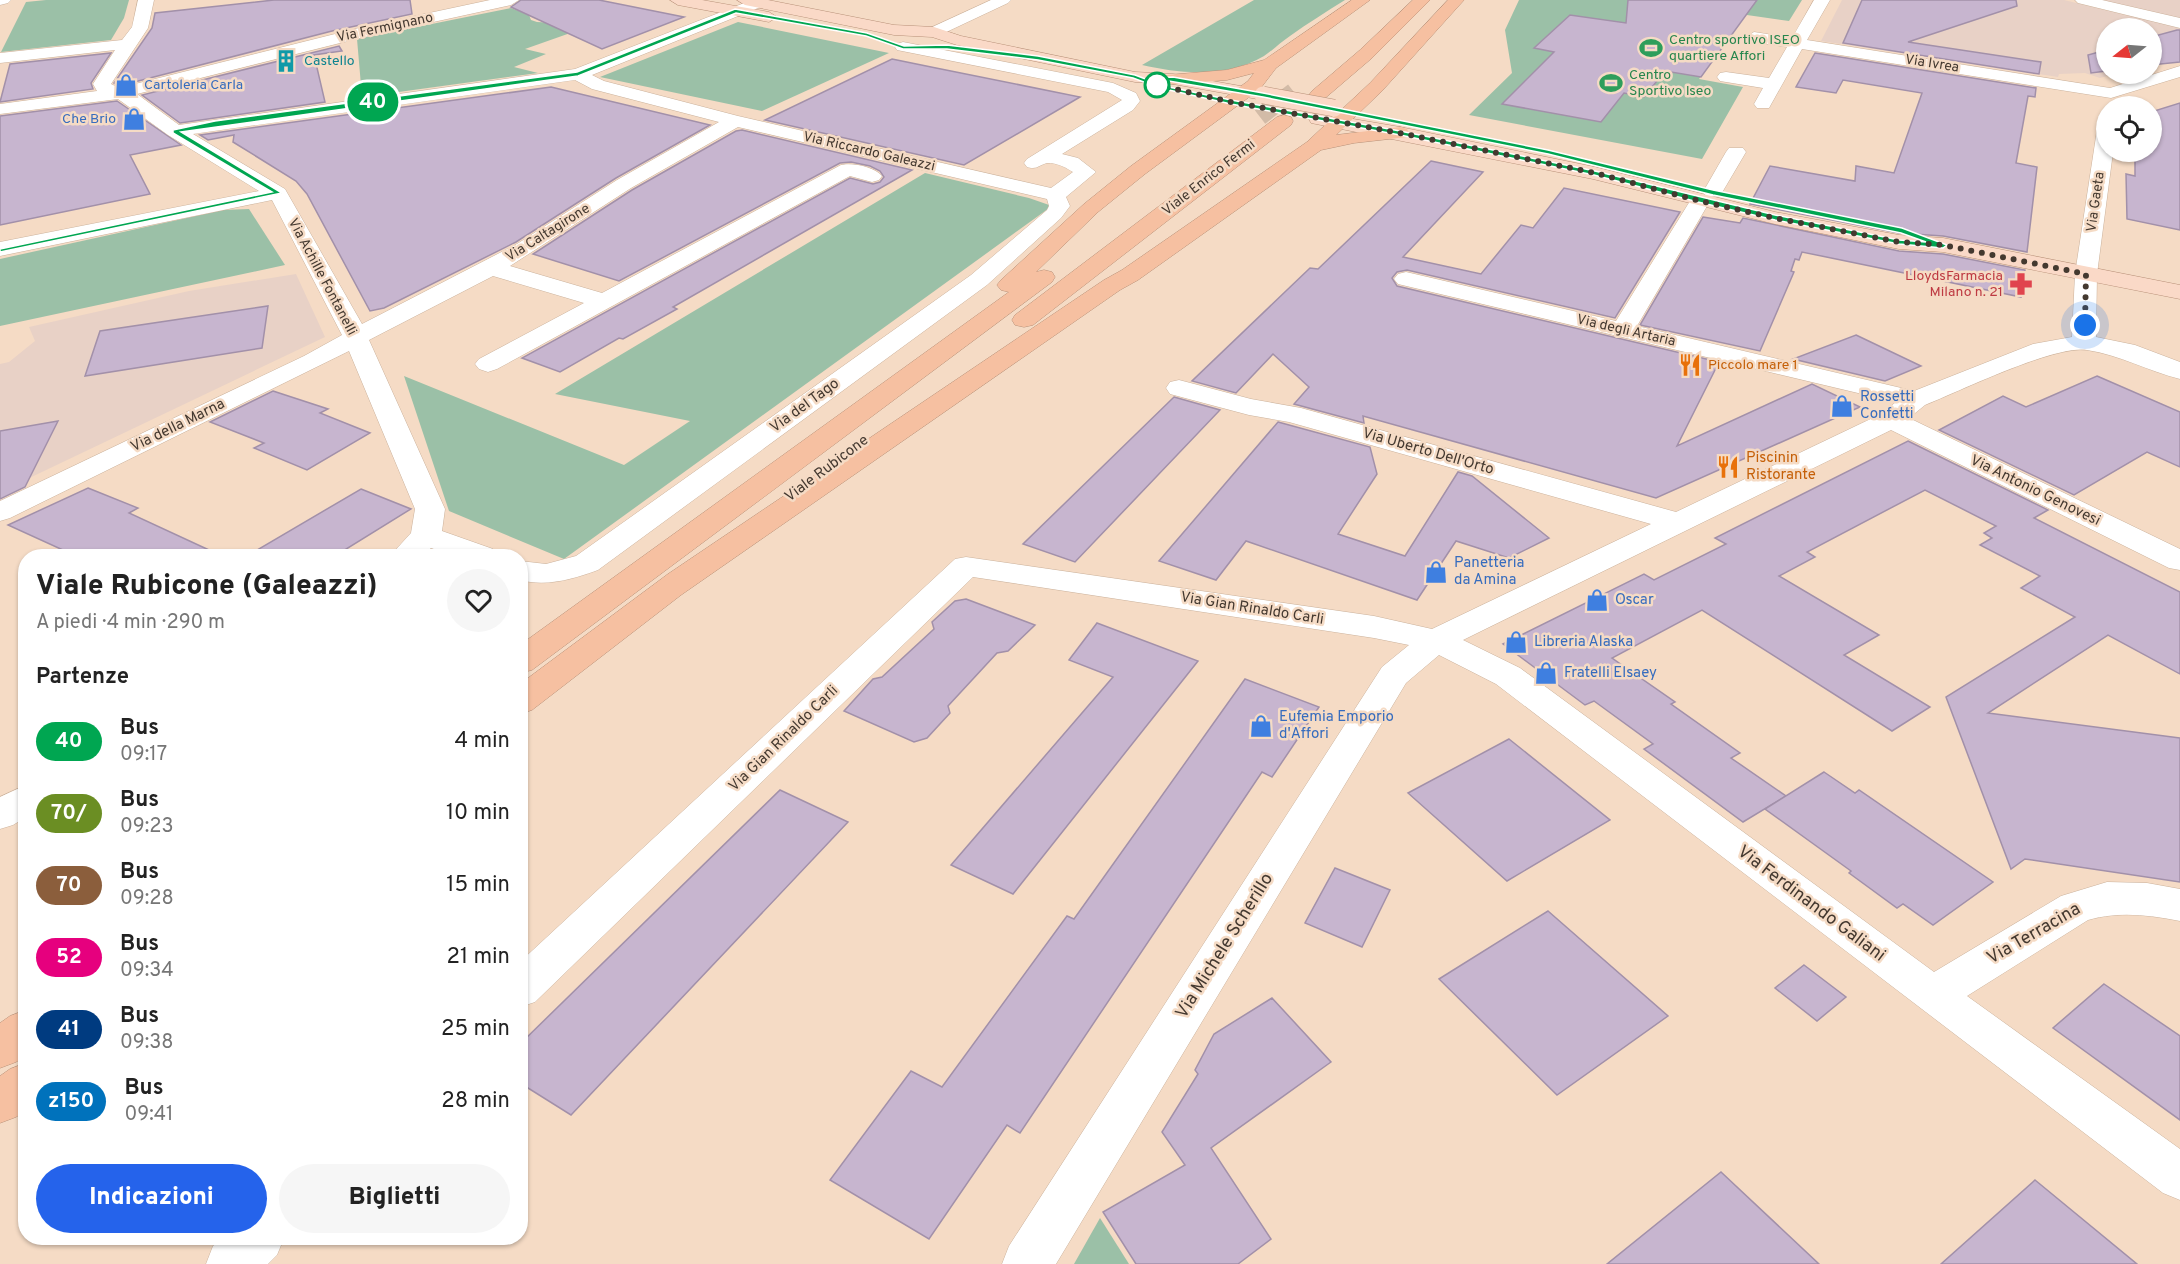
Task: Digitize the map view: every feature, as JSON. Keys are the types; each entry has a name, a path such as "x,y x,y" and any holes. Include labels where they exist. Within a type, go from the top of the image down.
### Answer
{"highway":[{"path":"957,341 1011,283 1091,208 1197,119 1246,104 1254,85 1270,64 1362,0"},
{"path":"1318,94 1366,54 1422,0"},
{"path":"661,594 1112,285 1130,275 1314,146 1340,114 1376,87 1456,0"},
{"path":"1168,83 1227,75 1270,64"},
{"path":"1168,83 1179,97"},
{"path":"1314,146 1354,136 1397,119 1379,100 1376,87"},
{"name":"Viale Enrico Fermi","path":"1193,166 1246,104"},
{"name":"Viale Enrico Fermi","path":"1134,236 1284,121"},
{"name":"Viale Rubicone","path":"528,656 1108,230"},
{"name":"Viale Rubicone","path":"528,696 1134,236"},
{"path":"0,1048 18,1035"},
{"path":"0,1102 18,1089"}],"main road":[{"path":"678,0 746,5 886,29 911,30 936,38 1168,83 1246,104 1318,119 1340,114"},
{"path":"746,5 867,35 896,45 936,38"},
{"path":"896,45 888,39 892,35 911,30"},
{"path":"1246,104 1397,119 1595,173 1899,242 1943,245 2180,292"}],"street":[{"path":"146,0 140,28 102,84 105,89 120,93 175,131 278,193"},
{"name":"Via Fermignano","path":"0,109 120,93 359,33 511,0"},
{"path":"936,38 987,7 1003,0"},
{"path":"1763,104 1822,0"},
{"path":"2083,0 2180,24"},
{"path":"175,131 215,123 578,74 746,5"},
{"path":"987,7 1016,12"},
{"name":"Via Ivrea","path":"1754,37 2096,97"},
{"path":"0,58 127,44"},
{"path":"896,45 1113,88 1130,97 1131,101 1126,106 1003,183"},
{"path":"2120,96 2180,71"},
{"name":"Via Riccardo Galeazzi","path":"578,74 598,85 735,121 1055,195"},
{"path":"1726,77 1773,84"},
{"name":"Via Caltagirone","path":"355,337 525,249 624,184 735,121"},
{"path":"1623,330 1736,152"},
{"path":"1045,157 1071,162 1082,167 1086,172 1055,195"},
{"name":"Via Gaeta","path":"2086,274 2102,162"},
{"path":"488,364 848,169 872,176"},
{"path":"0,249 278,193"},
{"name":"Via Achille Fontanelli","path":"278,193 355,337 430,509 426,536"},
{"name":"Via del Tago","path":"528,573 535,575 567,570 586,563 979,280 1054,214 1060,206 1055,195"},
{"path":"491,268 604,301"},
{"path":"2084,342 2086,274"},
{"name":"Via degli Artaria","path":"1406,279 1916,399"},
{"name":"Via della Marna","path":"0,512 313,361 355,337"},
{"path":"1436,640 1891,420 1916,399 2042,349 2084,342 2126,350 2180,371"},
{"name":"Via Uberto Dell'Orto","path":"1179,388 1249,408 1292,414 1677,522"},
{"name":"Via Antonio Genovesi","path":"1891,420 2180,561"},
{"path":"412,549 426,536 462,549"},
{"name":"Via Gian Rinaldo Carli","path":"528,981 966,566 1374,627 1436,640"},
{"name":"Via Ferdinando Galiani","path":"1436,640 1508,676 2180,1177"},
{"name":"Via Michele Scherillo","path":"1027,1264 1394,675 1436,640"},
{"path":"0,815 18,804"},
{"name":"Via Terracina","path":"1933,995 2075,907 2107,898 2147,899 2180,905"},
{"path":"231,1264 251,1245"}],"shaded area":[{"path":"1842,0 2064,0 2139,18 2096,18 2096,77 2085,73 2059,74 2058,77 1821,41"},
{"path":"2102,0 2180,0 2180,19"},
{"path":"2162,24 2180,28 2180,53 2162,59"},
{"path":"296,274 325,337 0,492 0,364 9,362 35,341 29,327 189,291"}],"green space":[{"path":"129,0 124,18 111,40 1,52 26,2"},
{"path":"1254,0 1345,0 1264,56 1235,68 1188,72 1142,65"},
{"name":"Centro Sportivo Iseo","path":"1519,0 1802,0 1789,21 1740,14 1729,38 1699,79 1743,87 1702,159 1469,115 1512,73 1505,30"},
{"path":"511,8 529,15 531,20 537,22 593,25 525,49 546,54 514,67 538,73 362,97 357,39"},
{"path":"738,22 889,53 762,111 600,77"},
{"path":"925,173 1029,198 1052,206 564,559 449,511 404,376 624,465 690,421 555,394"},
{"path":"249,209 285,265 0,326 0,259 223,210"},
{"path":"1100,1218 1129,1264 1074,1264"}],"building":[{"path":"274,0 410,0 412,14 332,31 119,86 114,83 152,28 155,13"},
{"path":"521,0 599,0 684,17 602,49 511,7"},
{"path":"1628,0 1757,0 1701,77 1665,71 1644,97 1624,93 1601,122 1502,104 1554,52 1534,48 1570,15 1626,23"},
{"path":"1862,0 2016,0 2017,6 1908,42 2041,62 2039,74 1843,43"},
{"path":"2180,30 2180,62 2162,64 2162,34"},
{"path":"339,46 342,51 314,55 325,102 180,123 142,95"},
{"path":"111,53 91,83 93,89 0,102 10,64"},
{"path":"1815,53 2036,88 2035,97 2028,96 2016,163 2037,167 2027,252 1943,236 1899,233 1750,204 1770,166 1855,181 1856,166 1894,173 1922,93 1843,80 1836,93 1796,87"},
{"path":"2096,53 2096,72 2091,73 2088,55"},
{"path":"892,59 1080,97 964,165 765,120"},
{"path":"551,87 710,125 616,178 516,242 384,308 370,311 307,194 296,181 233,142 234,135 208,140 200,135"},
{"path":"117,101 181,145 130,155 150,194 0,225 0,116"},
{"path":"2180,103 2180,230 2127,219 2126,174 2135,176 2135,162 2162,162 2162,109"},
{"path":"742,130 912,170 673,307 677,309 623,339 619,338 560,372 522,358 850,178 873,184 880,182 884,177 880,171 870,166 851,162 840,163 619,281 533,254 632,190 736,131"},
{"path":"1431,161 1483,172 1403,257 1481,274 1521,225 1533,228 1564,188 1680,212 1615,318 1407,270 1397,272 1392,278 1397,286 1719,362 1677,446 1812,384 1860,407 1656,498 1363,416 1364,423 1294,404 1309,387 1273,354 1236,393 1192,381 1310,268 1318,269"},
{"path":"1703,217 1740,223 1743,218 1899,251 1943,254 2025,270 2021,297 1802,252 1799,260 1795,259 1791,271 1794,272 1760,351 1640,325"},
{"path":"268,306 262,348 85,376 100,331"},
{"path":"1856,335 1921,366 1885,381 1793,359"},
{"path":"2097,376 2180,412 2180,467 2147,452 2074,495 1939,430 2003,396 2026,407"},
{"path":"273,391 328,409 320,413 370,433 307,470 254,448 264,443 210,422"},
{"path":"1174,397 1220,410 1075,562 1023,544"},
{"path":"58,421 25,487 0,499 0,431"},
{"path":"1278,422 1370,447 1377,474 1338,534 1405,556 1458,472 1472,476 1549,538 1509,558 1456,541 1417,600 1246,541 1216,580 1159,561"},
{"path":"1908,441 2048,510 2034,518 2180,592 2180,674 2108,635 1988,713 2180,738 2180,882 2025,859 2011,869 1946,697 2075,617 2021,588 2040,576 1980,545 1992,538 1984,533 1996,526 1925,490 1807,552 1815,557 1779,576 1879,635 1844,655 1930,707 1892,731 1702,610 1612,658 1675,702 1671,704 1740,753 1731,758 1786,796 1743,822 1644,749 1653,744 1594,701 1585,705 1503,644 1644,574 1654,580 1726,544 1715,538"},
{"path":"88,488 138,508 129,513 207,549 61,549 8,525"},
{"path":"361,489 411,509 346,549 259,549"},
{"path":"966,599 1035,625 1008,651 997,653 948,706 950,713 927,738 914,742 844,711 873,679 882,677 934,629 932,622 955,601"},
{"path":"1097,623 1198,661 1013,894 951,865 1113,677 1069,660"},
{"path":"1245,679 1319,707 1272,777 1262,772 1020,1133 1007,1125 929,1239 830,1180 911,1071 942,1087 1067,916 1074,919"},
{"path":"1509,739 1610,820 1507,881 1408,793"},
{"path":"1824,772 1855,793 1859,790 1993,882 1933,925 1903,904 1897,908 1849,873 1851,871 1765,809"},
{"path":"780,790 848,822 571,1115 528,1088 528,1036"},
{"path":"1335,868 1390,890 1362,947 1305,923"},
{"path":"1548,911 1668,1016 1557,1095 1439,979"},
{"path":"1804,965 1846,997 1817,1021 1775,988"},
{"path":"2104,984 2180,1036 2180,1120 2053,1028"},
{"path":"1272,998 1331,1062 1211,1148 1271,1239 1238,1264 1136,1264 1103,1212 1185,1165 1162,1132 1198,1074 1195,1070 1214,1034"},
{"path":"1721,1172 1819,1264 1607,1264"},
{"path":"2035,1180 2137,1264 1941,1264"}],"tunnel":[{"path":"1260,117 1295,90"}],"bus line":[{"name":"40","path":"0,249 278,193 175,131 215,123 578,74 658,44 735,11 882,38 903,47 947,47 1038,58 1135,77 1162,87 1231,102 1400,133 1595,173 1775,218 1899,242 1943,245 1902,231 1713,192 1548,152 1263,95 1173,79 1154,78"}],"place":[{"name":"Centro sportivo ISEO quartiere Affori","path":"1651,48"},
{"name":"Castello","path":"286,61"},
{"name":"Centro Sportivo Iseo","path":"1611,83"},
{"name":"Cartoleria Carla","path":"126,85"},
{"name":"Che Brio","path":"134,119"},
{"name":"LloydsFarmacia Milano n. 21","path":"2021,284"},
{"name":"Piccolo mare 1","path":"1690,365"},
{"name":"Rossetti Confetti","path":"1842,406"},
{"name":"Piscinin Ristorante","path":"1728,467"},
{"name":"Panetteria da Amina","path":"1436,572"},
{"name":"Oscar","path":"1597,600"},
{"name":"Libreria Alaska","path":"1516,642"},
{"name":"Fratelli Elsaey","path":"1546,673"},
{"name":"Eufemia Emporio d'Affori","path":"1261,726"}],"route":[{"path":"1157,85 1231,102 1400,133 1595,173 1775,218 1899,242 1943,245 2086,274 2085,325"}]}
